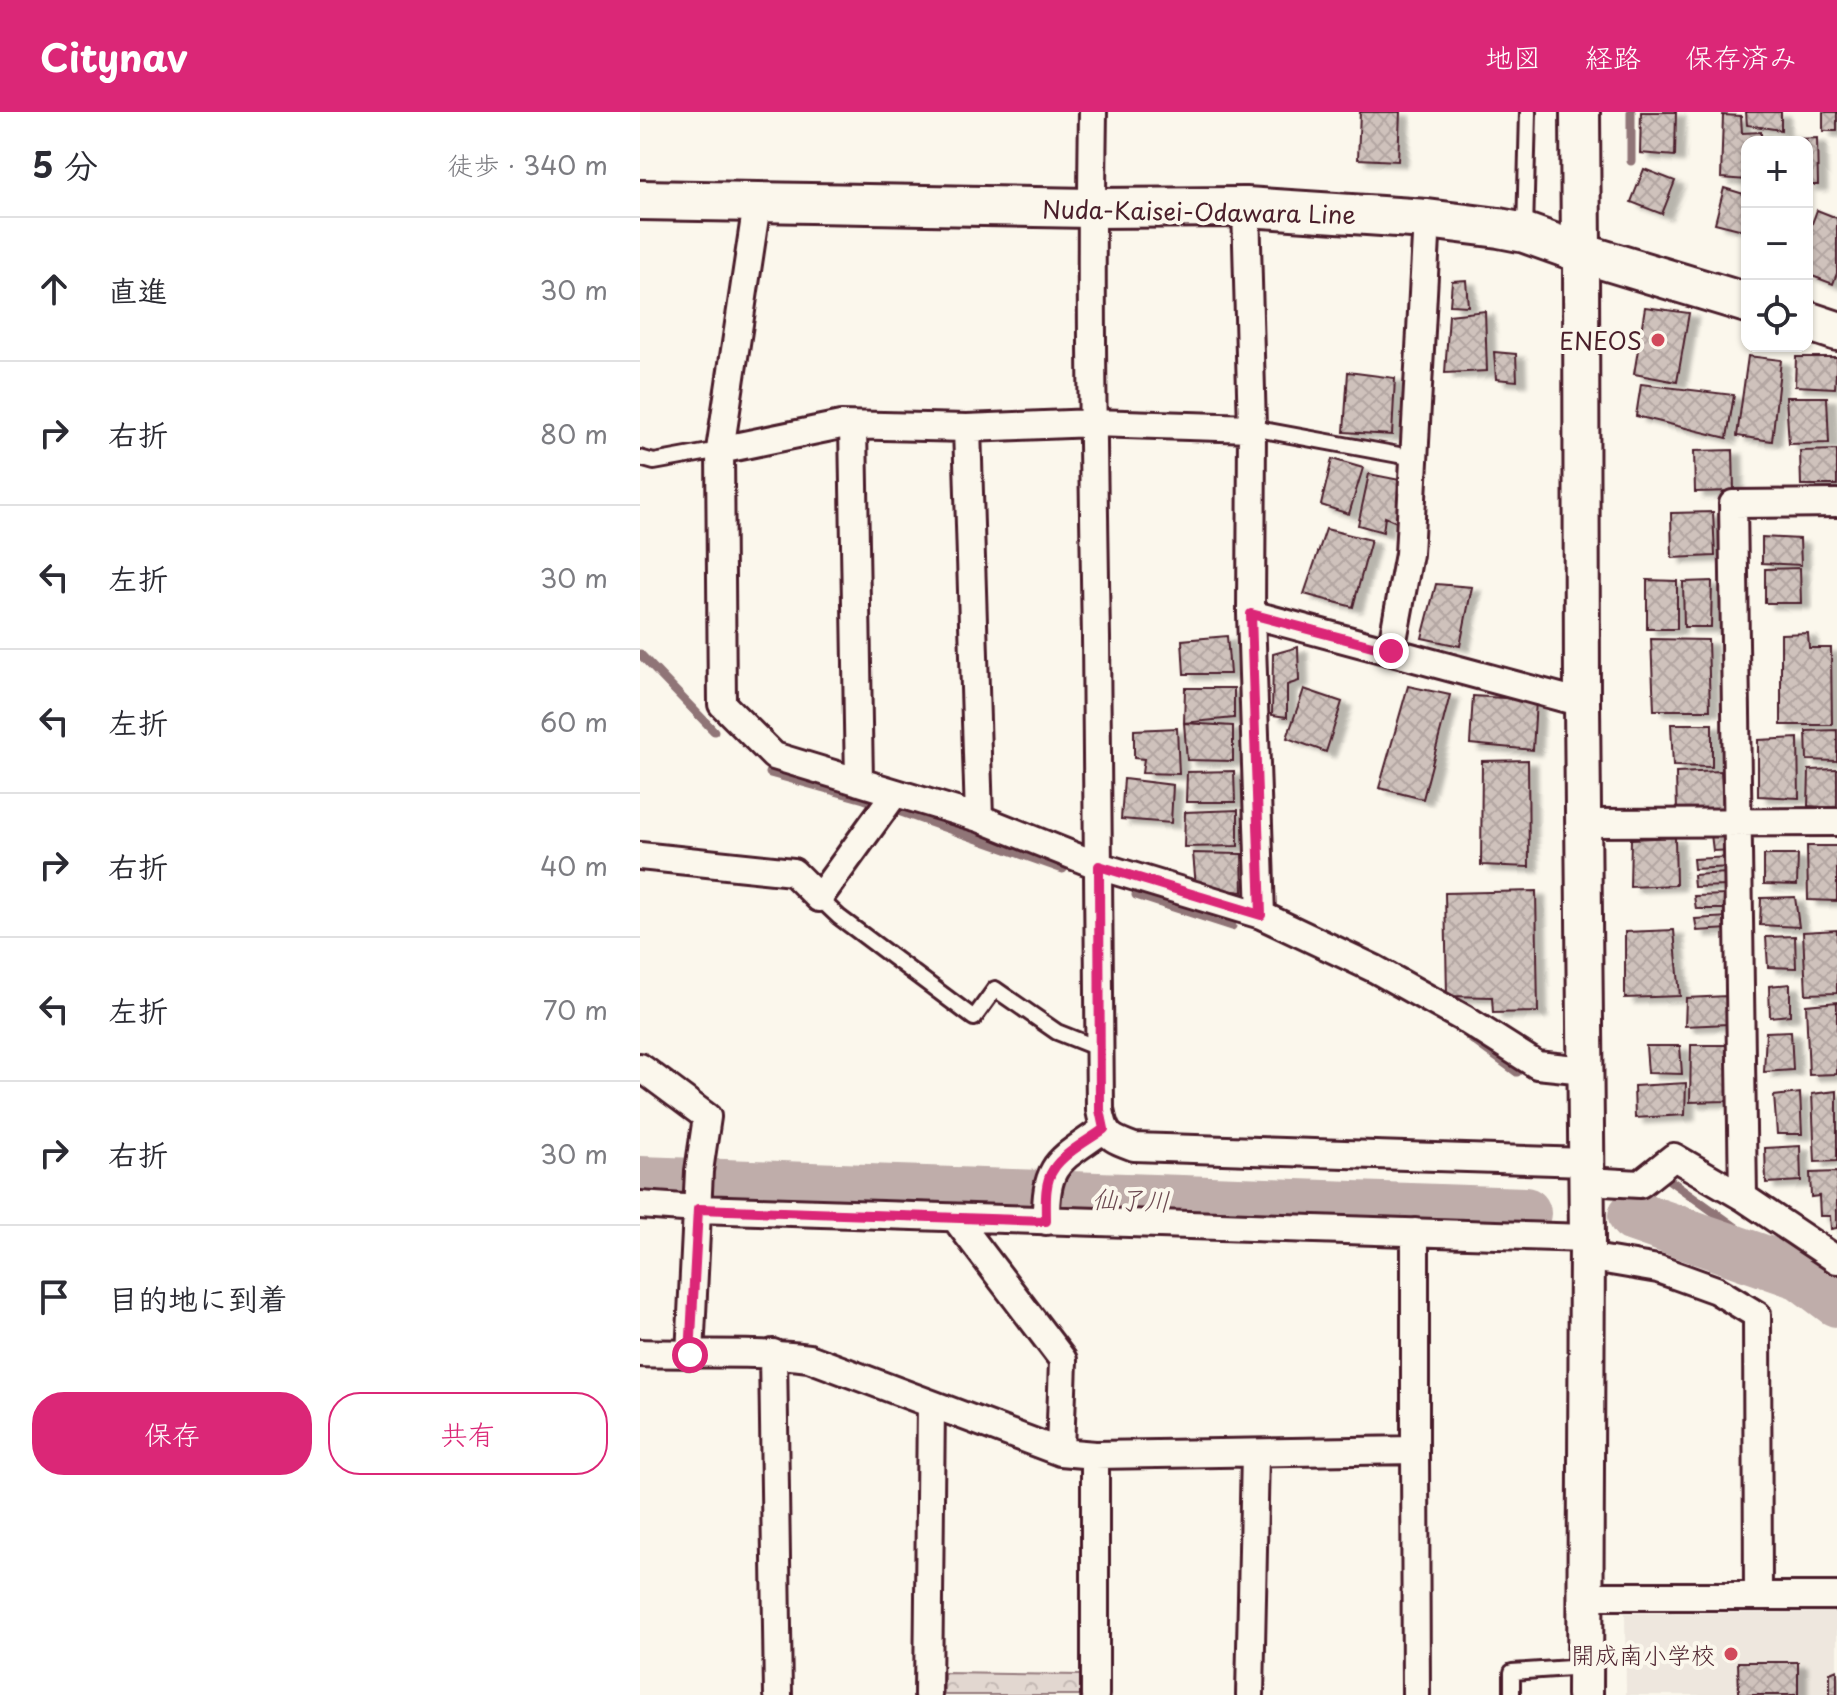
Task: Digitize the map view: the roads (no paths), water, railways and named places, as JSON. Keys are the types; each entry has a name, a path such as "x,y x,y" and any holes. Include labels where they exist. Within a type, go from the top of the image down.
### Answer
{"main road":[{"path":"1580,112 1581,253"},
{"name":"Nuda-Kaisei-Odawara Line","path":"640,200 1091,208 1246,207 1427,219 1525,233 1741,301"},
{"path":"1813,323 1837,331"}],"street":[{"path":"1093,112 1091,208 1100,1110 1104,1129 1115,1140 1134,1147 1586,1171 1640,1184 1674,1157 1743,1197 1837,1260"},
{"path":"757,204 720,450 722,704 774,756 979,818 1099,866 1261,915 1375,969 1463,1018 1537,1065 1585,1070"},
{"path":"1246,207 1252,428 1251,614 1261,915"},
{"path":"1391,651 1409,554 1427,219"},
{"path":"1581,253 1587,1247 1585,1681"},
{"path":"720,450 841,425 967,428 1093,423 1252,428"},
{"path":"853,426 859,782"},
{"path":"967,428 979,818"},
{"path":"1743,1197 1733,504 1837,503"},
{"path":"1251,614 1582,703"},
{"path":"640,856 793,872 819,898 895,794"},
{"path":"1583,823 1837,822"},
{"path":"640,1067 707,1117 698,1192 690,1355"},
{"path":"1046,1217 1047,1185 1052,1171 1061,1160 1104,1129"},
{"path":"640,1205 698,1192 955,1218 1046,1217 1415,1232 1587,1247 1658,1269 1716,1290 1757,1315 1758,1596"},
{"path":"955,1218 1063,1360 1060,1452"},
{"path":"1415,1232 1416,1695"},
{"path":"640,1353 773,1353 809,1358 1060,1452 1095,1455 1415,1450"},
{"path":"773,1353 778,1695"},
{"path":"928,1695 931,1404"},
{"path":"1250,1695 1255,1453"},
{"path":"1095,1455 1095,1695"},
{"path":"1585,1596 1837,1596"}],"lane":[{"path":"1525,233 1528,112"},
{"path":"1252,428 1415,458"},
{"path":"640,458 654,462 720,450"},
{"path":"819,898 839,917 974,1018 995,989 1057,1032 1100,1049"},
{"path":"1512,1695 1512,1672 1585,1681"}],"waterway":[{"path":"1631,112 1631,161"},
{"path":"640,654 714,731"},
{"path":"770,773 864,799 1063,869"},
{"path":"1136,895 1232,926"},
{"path":"1469,1037 1517,1072"},
{"path":"1668,1179 1801,1274"},
{"name":"仙了川","path":"640,1182 1525,1213"},
{"name":"仙了川","path":"1634,1216 1801,1274 1837,1301"}],"place":[{"name":"ENEOS","path":"1658,340"},
{"name":"開成南小学校","path":"1731,1654"}]}
